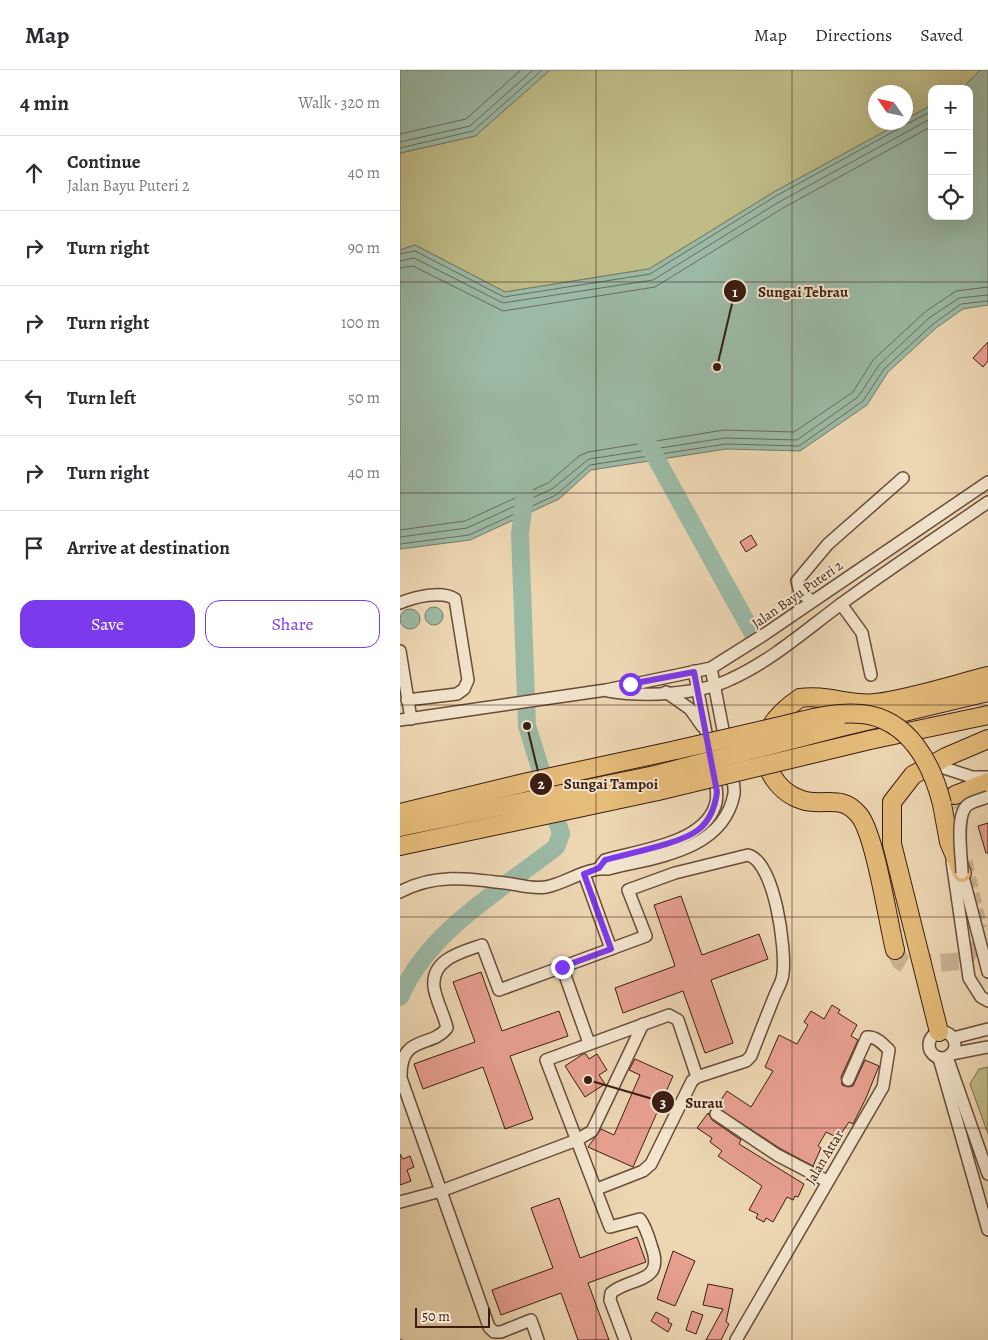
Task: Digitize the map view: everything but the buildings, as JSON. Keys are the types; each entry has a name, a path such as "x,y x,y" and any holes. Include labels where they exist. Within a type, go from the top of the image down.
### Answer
{"highway":[{"path":"895,950 869,837 859,815 838,801 803,801 782,789 770,774 764,754 767,733 778,717 800,698 831,698 853,703 876,703 988,676"},
{"path":"400,827 655,775 837,728 988,692"},
{"path":"400,813 528,782 828,715 861,714 893,725 913,741 948,800 949,842 962,873"},
{"path":"400,846 658,791 870,740 988,715"},
{"path":"948,1032 892,844 890,823 892,802 913,775 932,764 988,740"},
{"path":"948,800 988,782"}],"street":[{"path":"812,601 800,592 797,581 828,544 903,478"},
{"name":"Jalan Bayu Puteri 2","path":"405,720 502,704 606,690 710,668 765,634 987,484"},
{"name":"Jalan Bayu Puteri 2","path":"606,690 632,695 697,689 732,679 790,642 841,604 988,502"},
{"path":"400,603 424,596 444,595 455,599 468,680 464,689 457,694 407,700"},
{"path":"841,604 862,633 871,675"},
{"path":"400,651 407,700 405,720"},
{"path":"400,892 427,881 442,878 481,880 538,888 547,887 599,868 608,869 692,846 714,833 723,820 735,792 715,685 710,668"},
{"path":"599,868 605,860 684,838 698,830 710,817 715,805 717,792 694,672"},
{"path":"666,692 690,709 707,734"},
{"path":"932,764 972,776 988,777"},
{"path":"988,797 969,804 964,810 960,821 962,873 988,972"},
{"path":"949,842 969,978 981,998 988,1001"},
{"path":"538,1340 531,1320 501,1332 494,1332 489,1326 401,1078 401,1066 404,1056 413,1045 443,1033 447,1028 434,987 435,976 448,957 482,945 499,990 646,936 628,890 675,874 743,856 752,856 773,888 783,974 750,1056 746,1061 697,1077 692,1081 651,1164 643,1171 597,1190"},
{"path":"584,874 611,949"},
{"path":"562,967 589,1043"},
{"path":"626,1340 610,1300 611,1293 616,1289 645,1278 653,1271 657,1260 640,1219 610,1227 546,1060 589,1043 669,1016 675,1017 697,1077"},
{"path":"400,1202 441,1190 577,1140 592,1131 643,1024"},
{"path":"988,1030 948,1032 932,1037 928,1044 931,1053 950,1057 988,1047"},
{"path":"948,1032 954,1046 950,1057 988,1230"},
{"name":"Jalan Attar","path":"736,1340 883,1087 889,1050 871,1036 867,1037 848,1080"},
{"path":"950,1057 988,1174"},
{"path":"716,1114 769,1150 827,1181"}],"shaded area":[{"path":"550,70 981,70 965,85 928,85 928,107 913,115 913,85 868,85 868,130 887,130 774,192 649,269 505,292 415,245 400,250 400,153 475,136"},
{"path":"988,1067 988,1134 970,1084 979,1069"}],"water":[{"path":"400,70 550,70 475,136 400,153"},
{"path":"981,70 988,70 988,305 963,309 936,328 888,372 867,405 800,451 726,449 591,470 559,499 470,540 400,549 400,250 415,245 505,292 649,269 774,192 887,130 913,130 913,115 928,107 928,220 973,220 973,85 965,85"},
{"path":"434,607 440,610 443,616 440,622 434,625 428,622 425,616 428,610"},
{"path":"410,609 417,612 420,619 417,626 410,629 403,626 400,619 403,612"}],"waterway":[{"path":"646,440 752,632"},
{"path":"400,997 412,973 447,932 468,913 556,847 561,834 527,726 520,534 525,494"}],"tunnel":[{"path":"959,826 956,815 962,802 977,796"},
{"path":"967,861 982,928"},
{"path":"895,950 900,961 907,965 964,961 969,952 969,942"}],"place":[{"name":"Sungai Tebrau","path":"717,367"},
{"name":"Sungai Tampoi","path":"527,726"},
{"name":"Surau","path":"588,1080"}],"route":[{"path":"562,967 611,949 584,874 599,868 605,860 684,838 698,830 710,817 715,805 717,792 694,672 630,684"}]}
